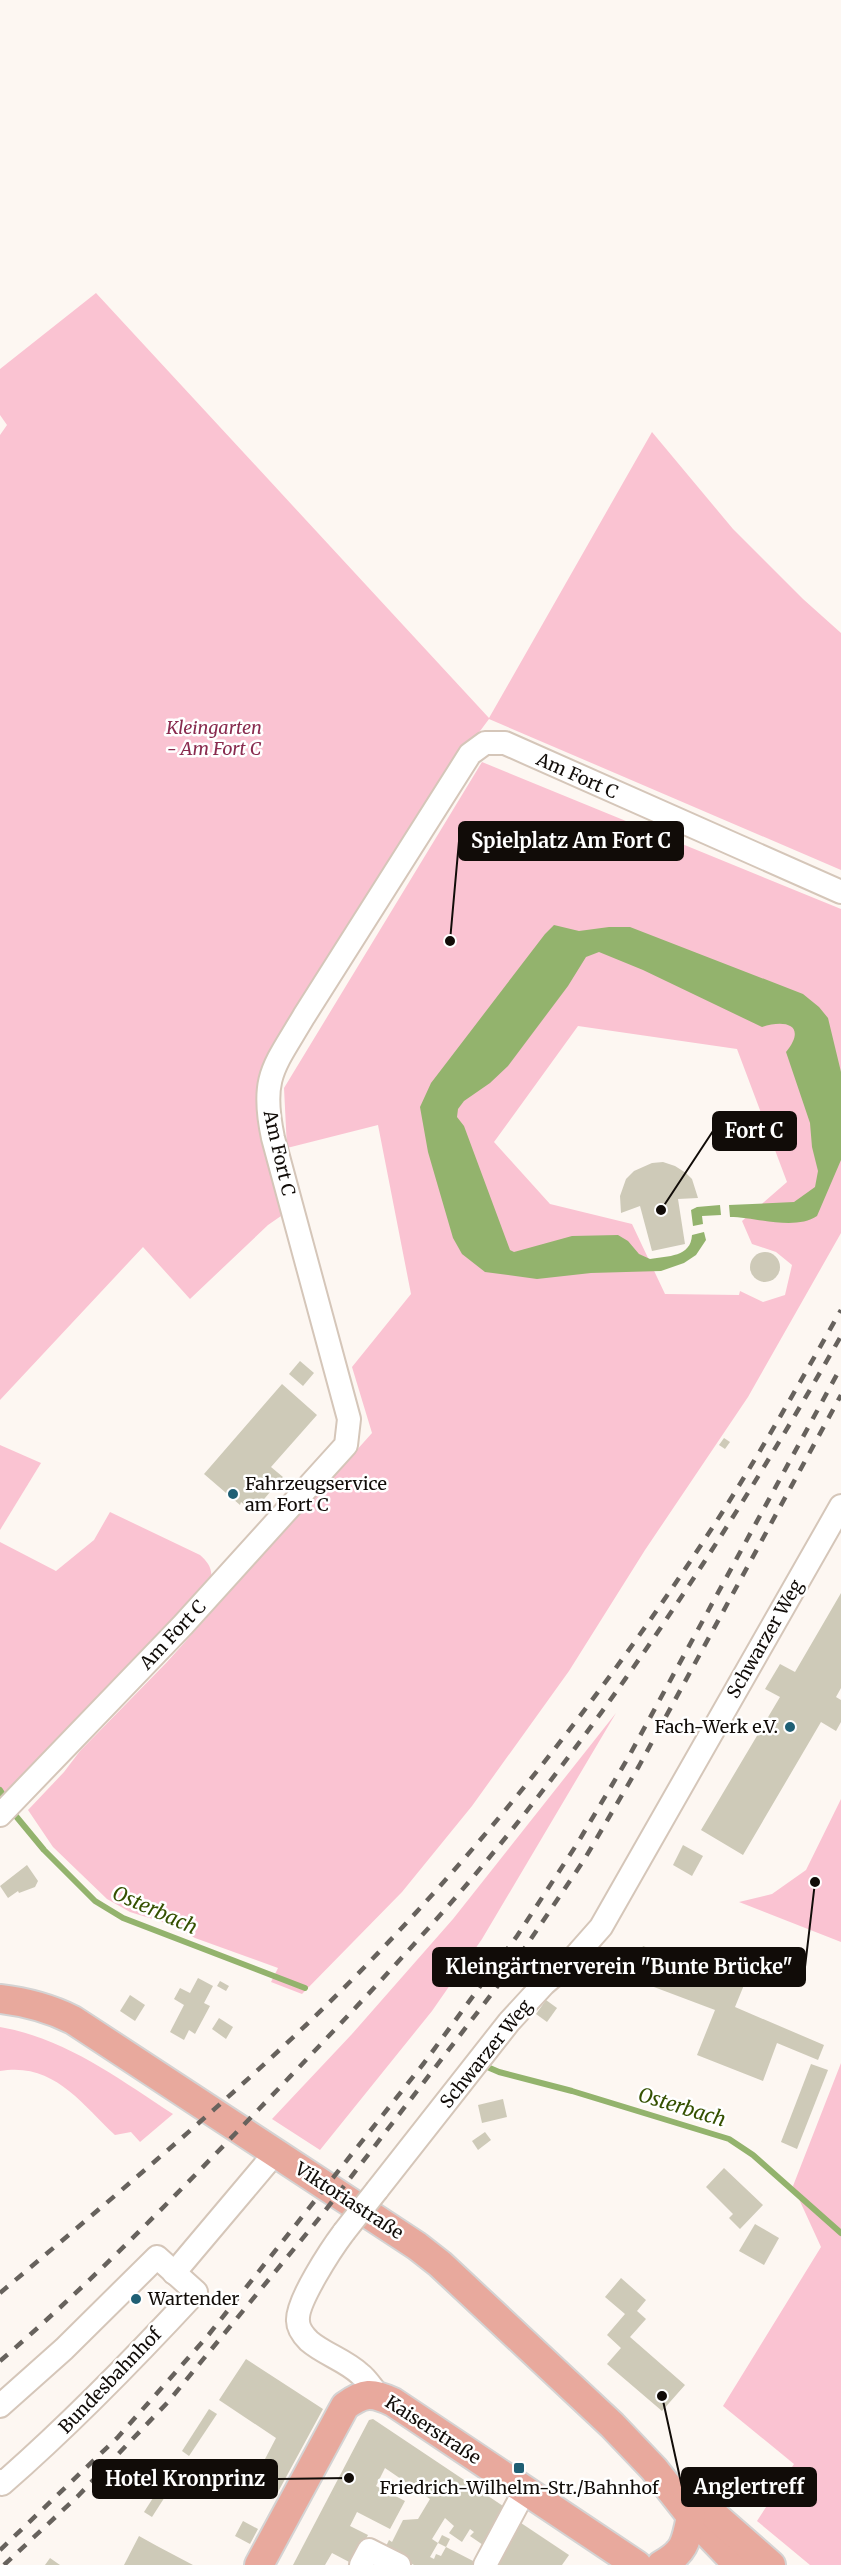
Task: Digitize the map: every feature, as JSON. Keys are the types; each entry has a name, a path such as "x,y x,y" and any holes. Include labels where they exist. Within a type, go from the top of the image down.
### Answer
{"main road":[{"name":"Viktoriastraße","path":"0,1999 27,2002 55,2011 73,2020 417,2246 440,2264 592,2406 654,2469 691,2516 738,2565"},
{"path":"259,2565 345,2406 359,2395 378,2395"},
{"name":"Kaiserstraße","path":"378,2395 393,2402 637,2565"},
{"name":"Viktoriastraße","path":"654,2469 702,2504 771,2565"},
{"path":"661,2565 679,2553 687,2538 691,2516"}],"street":[{"name":"Am Fort C","path":"8,1808 190,1617 346,1445 349,1419 273,1138 268,1108 268,1084 280,1056 310,1006 470,754 485,743 505,743 831,889"},
{"name":"Schwarzer Weg","path":"378,2395 360,2373 310,2341 300,2330 297,2320 300,2307 311,2285 333,2246 509,2022 601,1927 841,1506"},
{"path":"174,2272 276,2152"},
{"name":"Bundesbahnhof","path":"0,2406 64,2349 157,2257 195,2292 128,2366 58,2435 3,2484 0,2481"},
{"path":"484,2565 525,2490"},
{"path":"361,2565 369,2550 399,2565"}],"green space":[{"name":"Kleingarten - Am Fort C","path":"96,293 489,718 652,432 733,529 803,599 841,633 841,870 489,719 442,782 272,1052 256,1089 281,1216 268,1225 190,1299 143,1247 0,1400 0,435 7,425 0,415 0,369"},
{"path":"482,762 841,909 841,1233 748,1397 645,1550 569,1671 472,1806 402,1892 302,1994 271,1982 278,1968 195,1938 172,1925 130,1912 107,1899 53,1847 28,1810 64,1772 80,1751 167,1662 372,1433 352,1367 411,1294 378,1125 287,1148 284,1088","holes":["578,1026 737,1049 787,1182 742,1221 752,1244 776,1252 792,1265 785,1295 763,1302 740,1291 739,1295 665,1294 632,1224 550,1204 494,1142"]},
{"path":"0,1445 41,1463 0,1530"},
{"path":"110,1512 200,1555 210,1568 210,1583 0,1800 0,1542 56,1571 94,1540"},
{"path":"616,1713 482,1939 432,2011 320,2150 272,2119 352,2034 453,1919"},
{"path":"841,1799 841,1942 739,1902 772,1894 806,1870"},
{"path":"0,2027 24,2032 69,2050 112,2074 173,2114 140,2142 131,2132 115,2135 77,2098 50,2079 19,2070 0,2071"},
{"path":"841,2063 841,2565 810,2565 757,2521 794,2464 723,2406 821,2247 793,2186"}],"shaded area":[{"path":"554,925 579,931 630,927 803,994 819,1007 828,1018 841,1072 841,1160 817,1216 808,1220 786,1223 730,1217 729,1205 794,1202 815,1187 818,1171 812,1147 810,1123 786,1052 795,1036 791,1027 779,1024 762,1027 643,970 599,952 586,957 568,986 508,1066 490,1083 464,1101 458,1109 457,1117 464,1126 510,1250 514,1252 572,1236 618,1235 628,1241 639,1254 650,1259 671,1256 683,1251 688,1248 692,1235 704,1232 706,1240 696,1255 684,1263 661,1271 591,1273 537,1279 485,1272 462,1254 453,1238 428,1152 420,1107 431,1083"},
{"path":"720,1205 721,1215 702,1216 703,1224 693,1226 691,1210 697,1207"}],"building":[{"path":"663,1162 675,1166 692,1179 698,1198 678,1199 685,1244 652,1251 640,1206 621,1213 620,1196 626,1179 634,1171 652,1163"},
{"path":"765,1252 776,1256 780,1267 776,1278 765,1282 754,1278 750,1267 754,1256"},
{"path":"300,1361 314,1373 303,1386 289,1374"},
{"path":"282,1384 317,1415 271,1467 283,1477 253,1512 241,1502 240,1505 204,1474"},
{"path":"724,1438 730,1442 725,1449 719,1445"},
{"name":"Fach-Werk e.V.","path":"841,1593 841,1688 836,1697 841,1700 841,1722 836,1731 821,1722 743,1855 701,1830 780,1697 765,1689 780,1664 795,1672"},
{"path":"683,1845 703,1856 692,1876 673,1865"},
{"path":"27,1865 38,1881 35,1887 19,1893 18,1891 8,1898 0,1886"},
{"path":"643,1946 744,1985 735,2007 824,2045 818,2060 777,2043 763,2081 697,2055 715,2010 630,1978"},
{"path":"198,1978 213,1986 204,2003 210,2006 195,2034 189,2030 184,2040 170,2032 184,2005 174,1999 180,1988 190,1993"},
{"path":"220,1981 229,1986 226,1991 217,1986"},
{"path":"130,1995 145,2005 135,2021 120,2011"},
{"path":"546,2000 557,2008 547,2022 536,2014"},
{"path":"219,2018 233,2027 226,2039 212,2029"},
{"path":"811,2064 828,2070 797,2149 781,2142"},
{"path":"503,2099 507,2117 482,2123 478,2105"},
{"path":"485,2132 491,2140 478,2150 472,2141"},
{"path":"724,2168 763,2205 740,2229 729,2218 733,2214 706,2187"},
{"path":"755,2224 779,2238 764,2265 739,2251"},
{"path":"621,2278 646,2300 637,2311 646,2319 630,2337 685,2385 662,2411 607,2364 621,2348 607,2335 625,2314 605,2297"},
{"path":"246,2359 323,2409 278,2492 254,2480 276,2438 219,2400"},
{"path":"209,2409 217,2414 189,2456 182,2451"},
{"path":"373,2419 506,2508 486,2547 470,2536 474,2532 470,2529 462,2542 449,2533 454,2526 445,2518 432,2539 438,2543 430,2557 434,2559 436,2554 441,2556 446,2547 477,2563 476,2565 414,2565 384,2550 389,2540 392,2542 403,2520 418,2519 430,2499 385,2468 376,2486 405,2501 390,2529 357,2512 350,2526 368,2535 353,2564 332,2553 325,2565 293,2565 369,2420"},
{"path":"171,2470 179,2475 152,2517 144,2512"},
{"path":"243,2521 258,2529 250,2544 235,2536"},
{"path":"521,2523 569,2555 562,2565 496,2565 497,2559"},
{"path":"442,2535 450,2539 446,2547 438,2543"},
{"path":"139,2536 157,2546 193,2565 124,2565"},
{"path":"50,2558 60,2565 45,2565"}],"waterway":[{"name":"Osterbach","path":"0,1790 15,1815 44,1850 95,1901 123,1918 305,1988"},
{"name":"Osterbach","path":"485,2066 729,2139 753,2155 841,2233"}],"railway":[{"path":"0,2293 116,2195 268,2061 364,1968 477,1844 582,1713 680,1577 755,1459 841,1310"},
{"path":"0,2361 132,2238 286,2081 417,1941 521,1819 620,1687 667,1618 756,1479 841,1336"},
{"path":"0,2550 118,2437 206,2338 424,2063 517,1936 577,1844 628,1758 841,1367"},
{"path":"4,2565 78,2496 168,2402 321,2216 510,1970 584,1860 639,1766 841,1395"}],"place":[{"name":"Spielplatz Am Fort C","path":"450,941"},
{"name":"Fort C","path":"661,1210"},
{"name":"Fahrzeugservice am Fort C","path":"233,1494"},
{"name":"Fach-Werk e.V.","path":"790,1727"},
{"name":"Kleingärtnerverein \"Bunte Brücke\"","path":"815,1882"},
{"name":"Wartender","path":"136,2299"},
{"name":"Anglertreff","path":"662,2396"},
{"name":"Friedrich-Wilhelm-Str./Bahnhof","path":"519,2468"},
{"name":"Hotel Kronprinz","path":"349,2478"}]}
